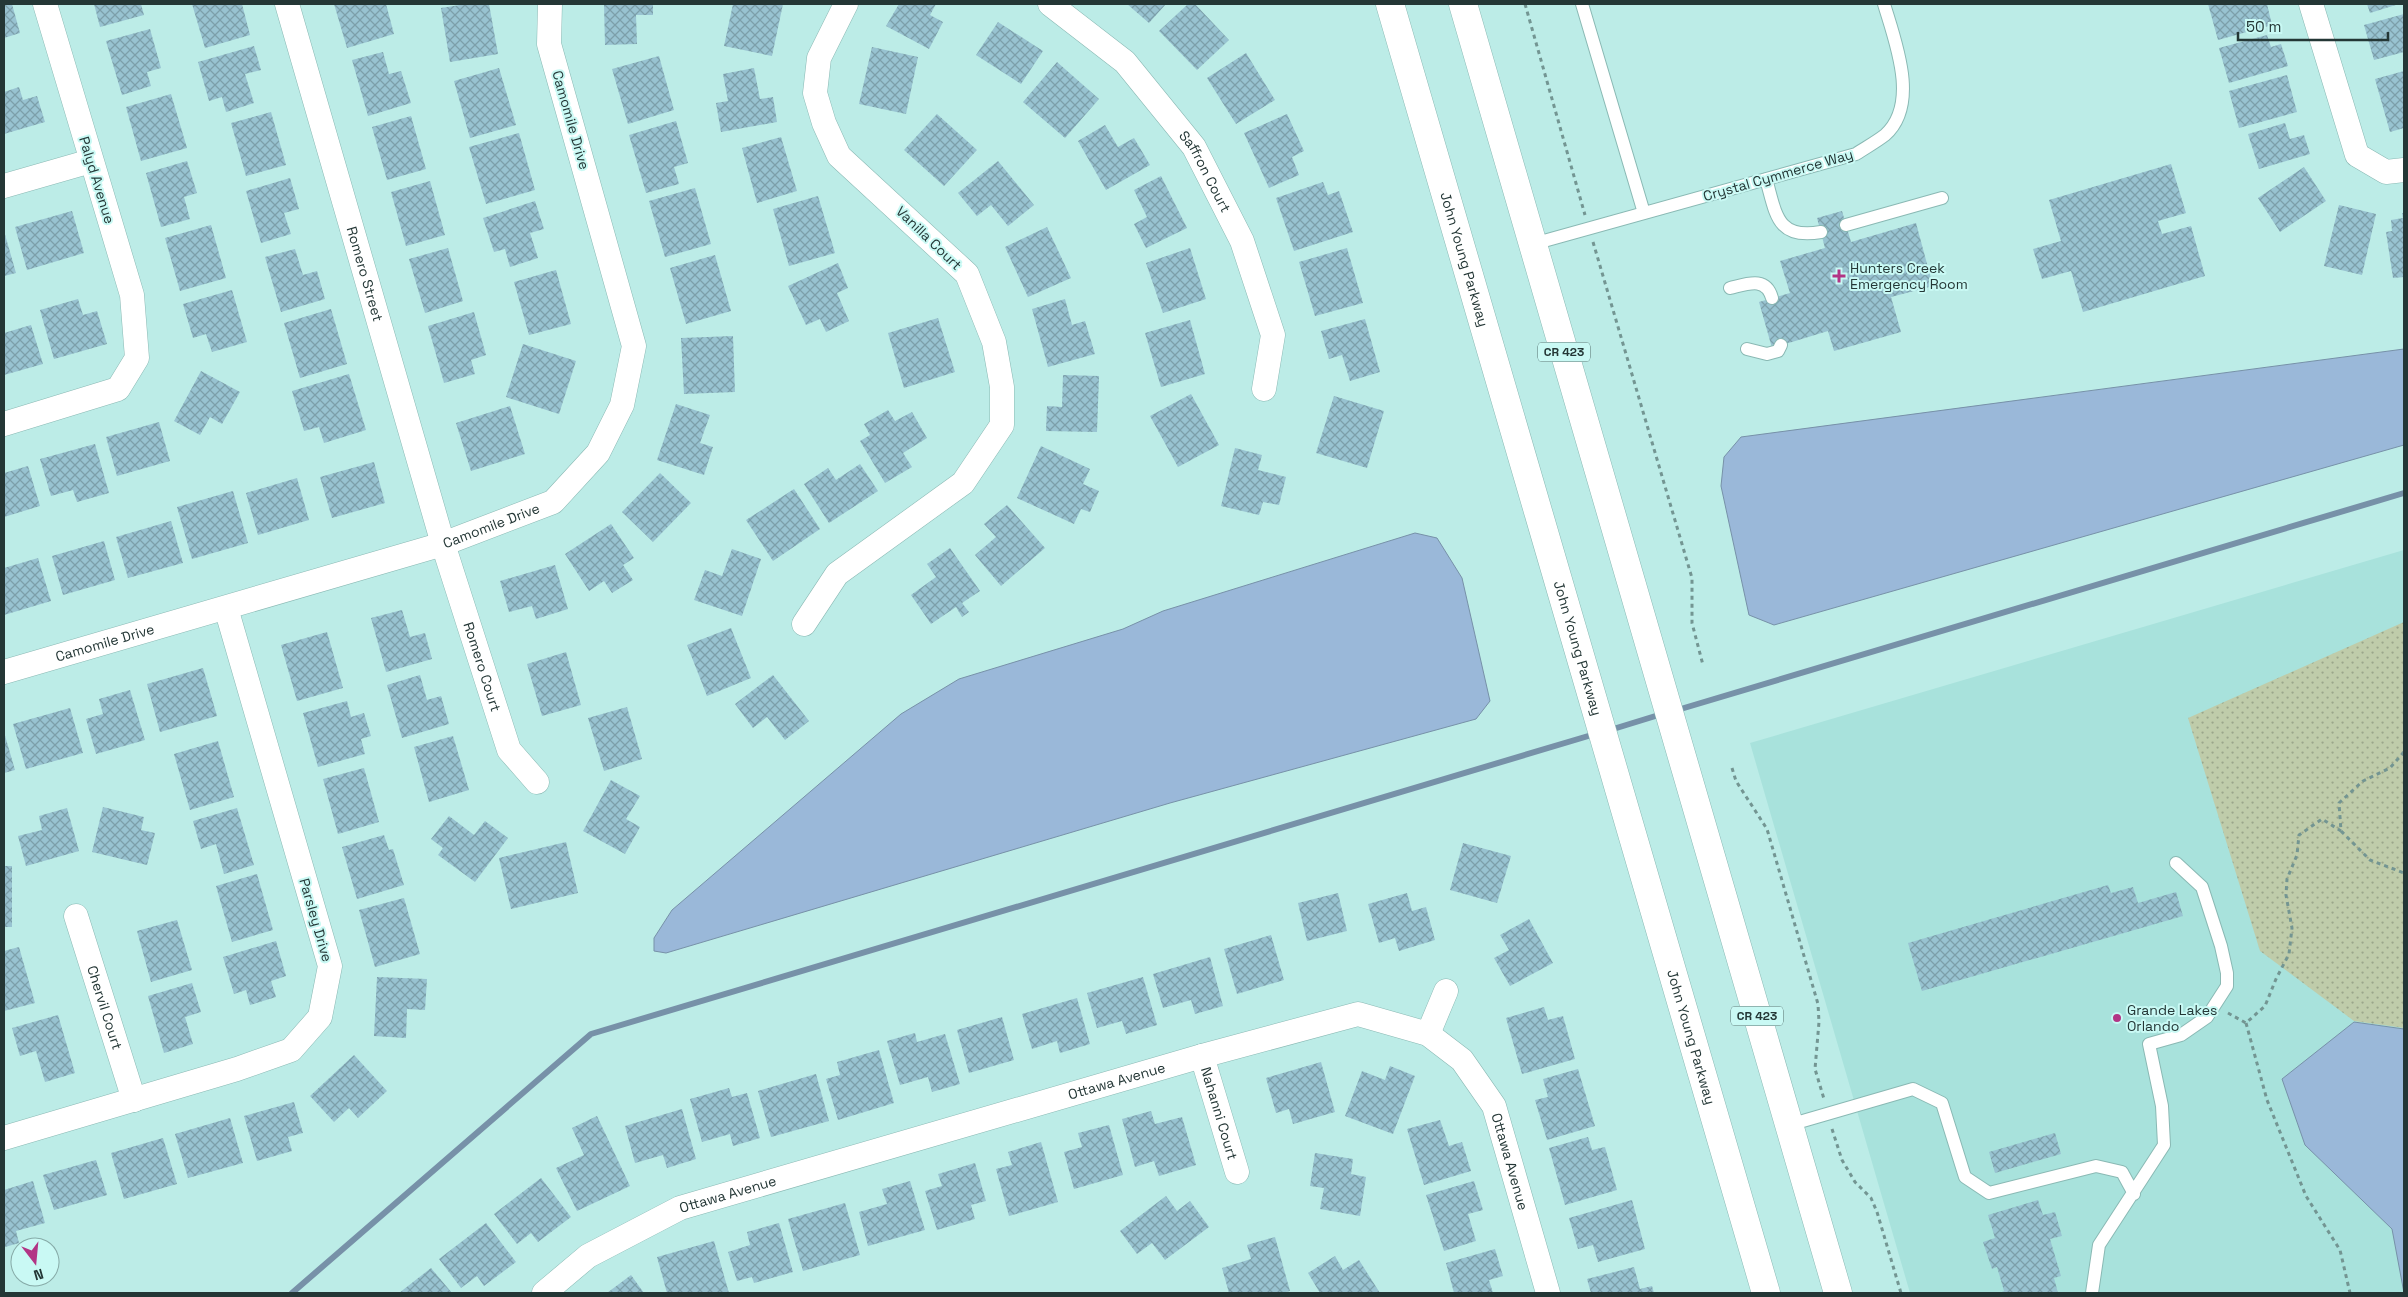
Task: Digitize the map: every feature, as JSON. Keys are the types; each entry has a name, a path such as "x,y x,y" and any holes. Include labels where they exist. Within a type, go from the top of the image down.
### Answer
{"highway":[{"name":"John Young Parkway","path":"1390,4 1766,1293"},
{"name":"CR 423","path":"1463,4 1838,1293"}],"street":[{"name":"Palyd Avenue","path":"4,424 118,389 137,358 132,295 45,4"},
{"name":"Romero Street","path":"287,4 443,544"},
{"name":"Camomile Drive","path":"4,672 443,544 553,502 598,454 622,405 634,346 550,44 550,4"},
{"name":"Vanilla Court","path":"804,624 837,574 963,483 1002,425 1002,387 994,342 967,274 839,156 824,123 815,92 819,58 846,4"},
{"name":"Saffron Court","path":"1050,4 1125,62 1194,147 1242,241 1273,335 1264,389"},
{"path":"2311,4 2357,155 2386,172 2404,170"},
{"path":"4,186 91,161"},
{"name":"Romero Court","path":"443,544 509,750 537,782"},
{"name":"Parsley Drive","path":"4,1138 236,1070 291,1050 320,1017 330,966 226,608"},
{"name":"Chervil Court","path":"76,916 134,1100"},
{"path":"1428,1034 1446,991"},
{"name":"Ottawa Avenue","path":"544,1293 588,1256 680,1208 1202,1056 1358,1014 1428,1034 1462,1060 1494,1106 1548,1293"},
{"name":"Nahanni Court","path":"1202,1056 1236,1172"}],"lane":[{"path":"1583,4 1644,213"},
{"name":"Crystal Cymmerce Way","path":"1533,244 1856,154 1886,134 1902,108 1902,66 1884,4"},
{"path":"1766,179 1779,223 1790,231 1807,234 1821,232"},
{"path":"1846,225 1942,198"},
{"path":"1730,288 1754,282 1766,288 1772,298"},
{"path":"1747,349 1767,354 1778,351 1781,345"},
{"path":"2092,1293 2099,1245 2134,1194 2164,1145 2162,1106 2150,1044 2181,1035 2207,1017 2227,986 2227,973 2221,946 2202,887 2176,862"},
{"path":"1789,1125 1913,1090 1942,1103 1965,1176 1989,1193 2096,1166 2122,1172 2134,1194"}],"path":[{"path":"1525,4 1692,578 1692,623 1702,665"},
{"path":"2341,831 2339,803 2363,781 2390,768 2404,752"},
{"path":"1732,768 1736,781 1767,829 1818,1004 1819,1022 1815,1069 1842,1160 1855,1182 1870,1198 1878,1212 1901,1293"},
{"path":"2246,1023 2265,1006 2289,954 2292,928 2286,895 2287,879 2296,855 2300,835 2322,819 2341,831 2370,860 2404,873"},
{"path":"2214,1005 2246,1023 2267,1100 2306,1196 2340,1250 2350,1293"}],"shaded area":[{"path":"2404,349 2404,445 1774,625 1749,615 1721,486 1724,457 1741,437"},
{"path":"1415,533 1437,538 1462,578 1490,701 1476,719 1170,803 666,953 654,951 654,938 672,910 901,714 959,679 1123,629 1163,611"},
{"name":"Grande Lakes Orlando","path":"2404,550 2404,1293 1910,1293 1750,743"},
{"path":"2354,1022 2404,1029 2404,1293 2392,1229 2305,1145 2282,1079"}],"green space":[{"path":"2404,622 2404,1028 2354,1021 2260,951 2188,718"}],"building":[{"path":"4,4 12,4 20,33 4,38"},
{"path":"94,4 141,4 144,15 100,27"},
{"path":"192,4 242,4 250,35 205,48"},
{"path":"334,4 386,4 394,34 347,48"},
{"path":"466,4 489,4 498,54 450,62 441,8"},
{"path":"604,4 653,4 653,15 636,15 637,44 605,45"},
{"path":"733,4 783,4 772,56 724,46"},
{"path":"899,4 936,4 930,15 943,22 929,49 886,26"},
{"path":"1127,4 1166,4 1149,23"},
{"path":"1188,4 1195,4 1229,40 1197,70 1159,31"},
{"path":"2208,4 2267,4 2272,25 2218,40"},
{"path":"2367,4 2399,4 2370,13"},
{"path":"2404,14 2404,52 2374,60 2364,25"},
{"path":"998,22 1043,51 1021,84 976,55"},
{"path":"150,29 161,68 147,72 151,86 122,95 106,41"},
{"path":"2267,35 2271,47 2281,44 2288,66 2229,83 2219,48"},
{"path":"254,46 261,70 245,74 254,103 226,112 222,97 209,101 198,62"},
{"path":"872,47 918,57 906,114 859,104"},
{"path":"383,52 389,74 401,71 411,103 368,116 352,60"},
{"path":"1246,53 1275,100 1236,124 1207,78"},
{"path":"659,56 674,110 628,124 612,69"},
{"path":"1057,62 1099,99 1065,138 1023,102"},
{"path":"499,68 516,125 470,138 454,81"},
{"path":"754,68 760,99 773,97 777,122 721,132 716,103 728,101 723,74"},
{"path":"2404,71 2404,128 2390,132 2375,79"},
{"path":"2287,75 2297,112 2239,128 2229,91"},
{"path":"19,87 23,100 37,96 45,122 4,134 4,92"},
{"path":"171,94 187,148 141,161 126,107"},
{"path":"271,112 286,165 246,176 231,123"},
{"path":"937,114 977,150 944,186 904,150"},
{"path":"1287,114 1304,151 1292,157 1299,175 1269,188 1244,133"},
{"path":"411,116 426,169 387,180 372,127"},
{"path":"676,121 688,163 674,167 679,184 646,193 629,135"},
{"path":"2285,123 2290,139 2304,135 2310,154 2259,169 2248,134"},
{"path":"1105,125 1118,147 1134,138 1150,165 1106,190 1078,141"},
{"path":"519,133 535,190 486,204 469,147"},
{"path":"781,137 797,191 757,203 742,148"},
{"path":"187,161 197,193 184,197 190,219 161,227 146,173"},
{"path":"998,161 1034,205 1008,226 991,205 977,216 958,193"},
{"path":"2171,164 2186,213 2158,221 2162,234 2191,226 2205,276 2083,312 2071,271 2042,279 2033,249 2061,241 2049,200"},
{"path":"2304,167 2326,201 2280,232 2258,198"},
{"path":"1161,176 1187,228 1146,248 1134,224 1147,217 1134,190"},
{"path":"290,178 299,209 284,213 291,234 261,243 246,191"},
{"path":"430,181 445,235 406,246 391,192"},
{"path":"1323,182 1328,195 1339,191 1353,232 1294,251 1276,198"},
{"path":"695,188 711,244 665,257 649,201"},
{"path":"818,196 835,253 789,266 773,209"},
{"path":"535,201 544,229 530,233 538,258 510,267 505,249 494,252 483,218"},
{"path":"2339,205 2376,214 2362,275 2324,266"},
{"path":"72,211 84,253 27,270 15,227"},
{"path":"1842,211 1851,242 1916,223 1933,286 1891,297 1901,332 1834,351 1828,331 1772,348 1759,302 1790,293 1780,261 1825,248 1817,218"},
{"path":"2402,213 2404,213 2404,277 2393,278 2386,232 2392,231 2391,220 2403,218"},
{"path":"211,225 226,278 180,291 165,238"},
{"path":"1047,227 1071,278 1028,297 1005,247"},
{"path":"4,231 16,273 4,276"},
{"path":"448,248 463,301 425,313 409,259"},
{"path":"1190,248 1206,299 1163,313 1146,263"},
{"path":"1347,248 1363,303 1315,316 1299,262"},
{"path":"295,249 303,275 317,271 325,299 281,312 265,257"},
{"path":"715,255 731,311 686,324 670,268"},
{"path":"838,263 848,288 837,293 849,321 826,332 820,319 806,325 788,286"},
{"path":"556,270 571,324 529,335 514,282"},
{"path":"232,290 247,342 212,352 206,334 193,338 183,304"},
{"path":"78,299 83,315 97,311 107,344 54,359 40,310"},
{"path":"1065,299 1072,325 1085,321 1095,354 1048,367 1032,309"},
{"path":"331,309 347,364 300,378 284,323"},
{"path":"474,312 486,355 471,360 475,374 444,383 428,326"},
{"path":"938,318 955,372 904,388 888,333"},
{"path":"1365,319 1380,372 1350,381 1342,355 1329,359 1321,331"},
{"path":"1190,320 1205,374 1161,387 1145,333"},
{"path":"31,325 43,364 4,375 4,333"},
{"path":"733,336 735,392 684,394 681,338"},
{"path":"523,344 576,361 559,414 506,397"},
{"path":"201,371 240,392 222,424 210,417 200,435 174,421"},
{"path":"349,374 366,430 324,443 319,427 304,431 292,391"},
{"path":"1063,375 1099,376 1097,432 1046,431 1047,406 1062,407"},
{"path":"1191,394 1219,445 1178,467 1150,416"},
{"path":"1334,396 1384,411 1367,468 1316,453"},
{"path":"676,404 710,415 700,443 713,447 704,475 657,460"},
{"path":"510,406 525,454 471,471 456,423"},
{"path":"888,410 895,421 912,412 927,438 903,453 912,467 885,483 860,441 870,435 864,424"},
{"path":"159,422 170,461 117,476 106,437"},
{"path":"95,444 109,493 77,502 73,490 51,496 40,459"},
{"path":"1041,446 1090,469 1083,484 1099,491 1090,512 1081,509 1074,524 1017,498"},
{"path":"1235,448 1262,455 1258,470 1286,477 1279,505 1263,502 1259,515 1221,506"},
{"path":"374,462 385,503 332,518 320,477"},
{"path":"860,464 878,491 829,523 804,484 828,468 836,480"},
{"path":"28,466 40,506 4,517 4,473"},
{"path":"660,473 691,503 653,542 622,512"},
{"path":"297,478 309,520 258,535 246,493"},
{"path":"794,489 820,529 773,561 746,520"},
{"path":"233,491 248,543 192,559 177,507"},
{"path":"1007,505 1045,548 1001,586 975,555 996,537 984,524"},
{"path":"171,521 183,563 128,578 116,537"},
{"path":"611,524 634,558 623,565 633,580 612,593 604,581 589,591 565,554"},
{"path":"104,541 115,580 63,595 52,556"},
{"path":"950,548 980,591 962,603 969,612 962,617 956,607 931,624 911,595 936,577 927,564"},
{"path":"732,549 761,559 742,616 694,600 705,570 722,576"},
{"path":"38,558 51,601 4,615 4,568"},
{"path":"555,565 568,609 536,619 532,606 509,612 500,581"},
{"path":"402,610 410,637 425,633 432,659 386,672 371,618"},
{"path":"731,628 751,678 707,696 687,645"},
{"path":"327,632 343,688 297,701 281,645"},
{"path":"566,652 581,705 542,716 527,664"},
{"path":"203,668 217,716 160,732 147,684"},
{"path":"420,675 427,700 441,696 449,724 402,738 387,685"},
{"path":"773,675 809,721 785,740 767,717 753,728 735,704"},
{"path":"130,690 145,740 96,754 86,719 103,714 99,699"},
{"path":"347,701 351,717 364,713 371,736 361,739 365,754 318,767 303,713"},
{"path":"627,707 642,759 604,771 588,718"},
{"path":"70,708 83,753 26,769 13,724"},
{"path":"4,732 15,770 4,773"},
{"path":"453,736 469,790 429,802 414,747"},
{"path":"218,741 234,797 190,810 174,754"},
{"path":"364,768 379,822 338,834 323,779"},
{"path":"611,780 640,796 626,819 640,827 625,854 583,831"},
{"path":"103,807 144,817 141,830 155,833 147,865 92,852"},
{"path":"67,808 79,851 26,866 18,836 42,830 39,816"},
{"path":"237,808 254,865 224,874 216,844 201,849 193,821"},
{"path":"449,816 474,835 485,821 508,838 475,882 438,855 443,848 431,839"},
{"path":"384,835 389,850 393,849 404,885 357,899 342,847"},
{"path":"566,842 578,893 511,909 499,858"},
{"path":"1463,843 1511,856 1497,903 1450,890"},
{"path":"4,866 12,866 12,927 4,927"},
{"path":"257,874 273,930 232,942 216,886"},
{"path":"2108,885 2111,893 2133,887 2138,903 2176,892 2183,916 1922,991 1908,943"},
{"path":"1338,893 1347,931 1307,941 1298,903"},
{"path":"1407,893 1412,911 1426,907 1435,940 1399,951 1395,938 1379,943 1368,904"},
{"path":"404,898 420,954 375,967 359,910"},
{"path":"1529,919 1553,963 1510,986 1494,958 1509,950 1500,935"},
{"path":"177,920 192,970 151,982 137,931"},
{"path":"1271,935 1284,980 1237,994 1224,949"},
{"path":"276,941 286,976 271,981 276,997 250,1005 246,990 234,994 223,957"},
{"path":"19,947 35,1003 4,1011 4,951"},
{"path":"1210,957 1223,1006 1195,1014 1191,1000 1163,1008 1153,974"},
{"path":"377,977 427,979 425,1010 407,1009 406,1038 374,1036"},
{"path":"1143,977 1157,1025 1126,1034 1122,1021 1097,1028 1087,993"},
{"path":"192,983 201,1012 185,1017 193,1044 164,1053 148,996"},
{"path":"1077,998 1090,1044 1060,1053 1057,1041 1032,1049 1022,1014"},
{"path":"1544,1007 1548,1020 1563,1016 1575,1059 1522,1074 1506,1018"},
{"path":"58,1015 75,1073 45,1082 36,1051 20,1056 12,1028"},
{"path":"1002,1017 1014,1060 969,1073 957,1030"},
{"path":"915,1033 917,1042 945,1034 960,1084 932,1092 928,1077 900,1085 887,1041"},
{"path":"879,1050 894,1103 838,1120 826,1079 840,1075 837,1062"},
{"path":"354,1055 387,1091 358,1118 349,1108 334,1122 310,1096"},
{"path":"1321,1062 1335,1112 1293,1124 1289,1109 1276,1113 1266,1078"},
{"path":"1390,1066 1415,1076 1393,1134 1345,1116 1362,1071 1385,1080"},
{"path":"1578,1069 1595,1126 1547,1140 1535,1100 1548,1097 1543,1079"},
{"path":"816,1074 829,1121 771,1137 758,1091"},
{"path":"729,1088 732,1097 747,1093 760,1138 733,1146 730,1134 702,1142 690,1099"},
{"path":"294,1102 303,1133 288,1137 292,1151 257,1161 244,1116"},
{"path":"682,1109 696,1159 667,1168 663,1155 635,1163 625,1126"},
{"path":"1151,1111 1155,1124 1182,1117 1196,1165 1159,1176 1154,1161 1135,1167 1122,1119"},
{"path":"597,1116 630,1186 577,1211 556,1168 584,1155 572,1128"},
{"path":"230,1118 243,1163 188,1178 175,1134"},
{"path":"1440,1120 1449,1146 1462,1142 1471,1171 1424,1185 1407,1129"},
{"path":"1109,1125 1123,1175 1074,1189 1064,1152 1082,1147 1078,1133"},
{"path":"2055,1133 2061,1154 1995,1173 1989,1152"},
{"path":"1588,1137 1592,1150 1605,1147 1617,1190 1565,1205 1549,1148"},
{"path":"163,1138 177,1184 124,1199 111,1153"},
{"path":"1041,1142 1058,1202 1009,1216 996,1169 1012,1165 1008,1152"},
{"path":"1315,1153 1353,1159 1351,1174 1366,1177 1360,1216 1320,1209 1324,1188 1310,1186"},
{"path":"96,1160 107,1195 54,1210 43,1175"},
{"path":"975,1163 986,1201 971,1205 975,1219 937,1230 925,1191 942,1186 938,1174"},
{"path":"541,1178 571,1217 538,1242 531,1233 517,1244 494,1214"},
{"path":"33,1181 45,1223 16,1231 18,1237 10,1237 10,1246 5,1247 4,1190"},
{"path":"910,1181 925,1230 868,1246 859,1212 887,1204 882,1189"},
{"path":"1474,1181 1483,1210 1468,1214 1476,1241 1444,1251 1426,1195"},
{"path":"1166,1196 1177,1211 1190,1201 1209,1227 1165,1260 1152,1243 1137,1254 1120,1231"},
{"path":"1632,1200 1645,1249 1598,1262 1593,1245 1578,1249 1569,1218"},
{"path":"2038,1200 2043,1215 2055,1212 2062,1236 2050,1239 2061,1276 2054,1278 2058,1293 2000,1293 2004,1291 1997,1267 1992,1269 1983,1242 1995,1238 1988,1215"},
{"path":"845,1203 860,1255 803,1271 788,1219"},
{"path":"486,1223 516,1262 484,1286 477,1276 461,1288 439,1259"},
{"path":"779,1223 793,1272 754,1283 752,1277 737,1281 728,1252 750,1245 747,1232"},
{"path":"1275,1237 1290,1291 1282,1293 1229,1293 1222,1268 1251,1259 1247,1245"},
{"path":"714,1241 729,1293 667,1293 657,1257"},
{"path":"1495,1249 1503,1276 1489,1280 1493,1293 1454,1293 1446,1263"},
{"path":"1335,1256 1343,1270 1359,1260 1380,1293 1320,1293 1308,1273"},
{"path":"1634,1267 1640,1289 1652,1286 1654,1293 1591,1293 1587,1279"},
{"path":"431,1268 452,1293 399,1293"},
{"path":"631,1275 644,1293 607,1293"}],"waterway":[{"path":"1674,711 2404,493"},
{"path":"1610,730 1662,714"},
{"path":"292,1293 591,1034 1595,734"}],"place":[{"name":"Hunters Creek Emergency Room","path":"1839,276"},
{"name":"Grande Lakes Orlando","path":"2117,1018"}]}
